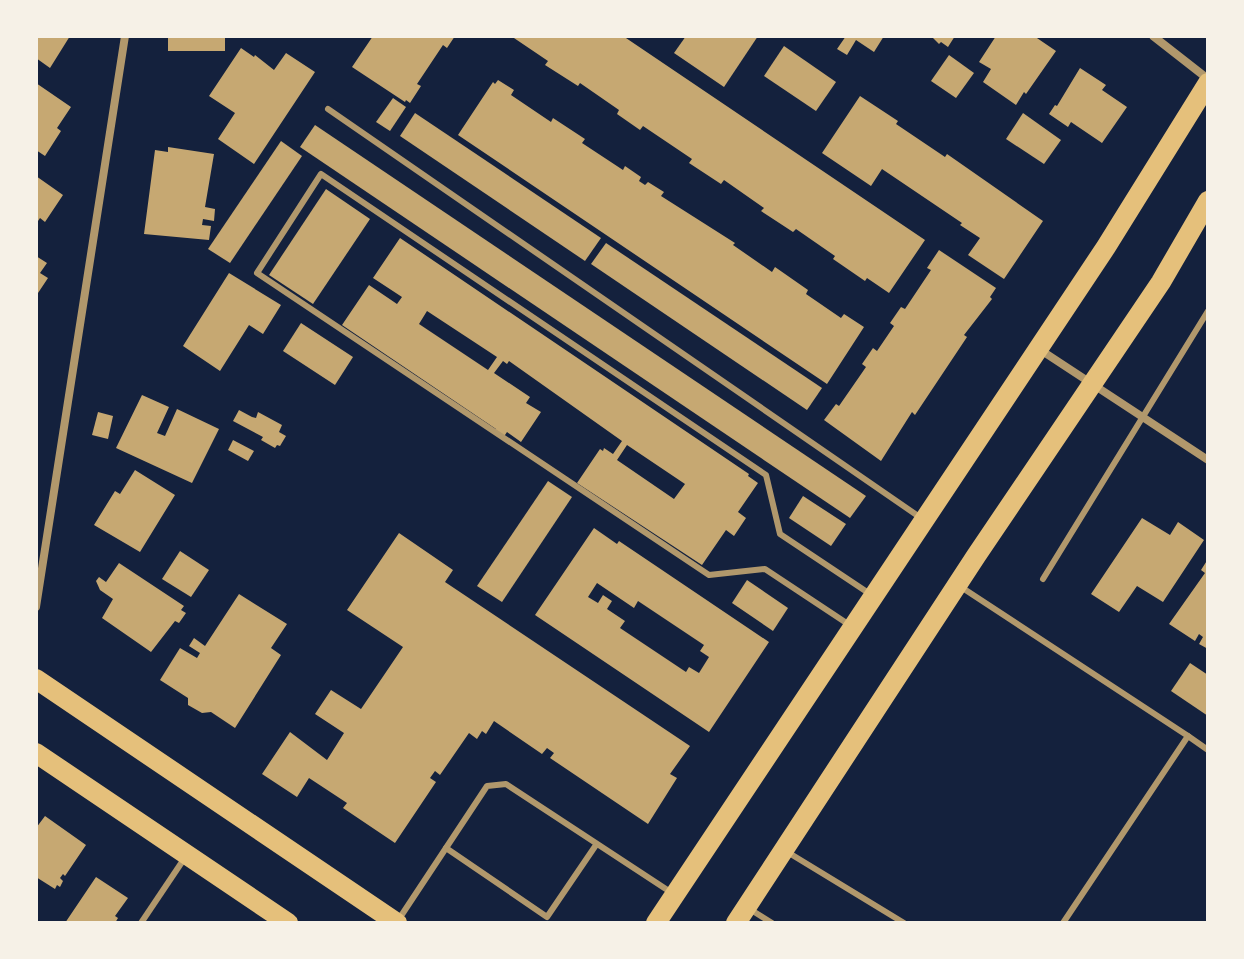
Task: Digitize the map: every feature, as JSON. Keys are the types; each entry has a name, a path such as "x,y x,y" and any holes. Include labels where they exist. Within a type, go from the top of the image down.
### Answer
{"main road":[{"path":"656,923 1106,247 1208,81"},
{"path":"742,915 957,585 1161,282 1208,201"},
{"path":"36,679 396,923"},
{"path":"36,753 288,923"}],"street":[{"path":"36,607 125,36"},
{"path":"1158,38 1208,81"},
{"path":"1038,348 1208,460"}],"lane":[{"path":"328,109 924,520"},
{"path":"853,627 765,569 709,575 257,273 321,174 766,475 780,534 873,596"},
{"path":"1043,579 1208,311"},
{"path":"957,585 1208,750"},
{"path":"1063,923 1188,736"},
{"path":"396,923 487,786 506,784 675,895"},
{"path":"446,848 547,917 596,845"},
{"path":"786,851 904,923"},
{"path":"141,923 187,854"},
{"path":"742,915 772,923"}],"building":[{"path":"36,36 70,36 50,68 36,58"},
{"path":"168,36 225,36 225,51 168,51"},
{"path":"373,36 455,36 447,48 443,45 417,84 421,86 410,103 352,67"},
{"path":"511,36 623,36 925,240 889,293 833,259 835,256 796,229 793,232 761,211 764,208 724,180 721,184 689,163 692,159 643,126 640,130 617,114 619,110 580,83 578,86 545,65 548,61"},
{"path":"686,36 758,36 724,87 674,53"},
{"path":"846,36 884,36 874,52 856,40 847,55 837,49"},
{"path":"931,36 955,36 948,47"},
{"path":"996,36 1034,36 1056,51 1016,105 983,82 991,69 979,62"},
{"path":"784,46 836,82 816,111 764,76"},
{"path":"241,48 274,70 286,53 315,72 254,164 218,139 235,113 209,96"},
{"path":"949,55 974,73 956,98 931,81"},
{"path":"1080,68 1106,85 1102,90 1127,107 1102,143 1071,122 1068,127 1049,114"},
{"path":"498,80 514,90 511,95 551,122 553,118 585,139 582,143 623,170 625,166 641,177 639,181 645,185 648,182 664,192 661,196 735,243 733,245 772,272 775,267 808,290 806,294 841,318 844,314 864,327 827,384 458,135 493,82 495,84"},
{"path":"36,83 71,107 57,128 61,131 45,156 36,150"},
{"path":"860,96 898,121 896,124 945,157 947,154 1043,221 1004,279 968,255 980,238 960,225 962,223 882,169 871,186 822,153"},
{"path":"393,98 406,107 390,131 376,122"},
{"path":"415,113 601,238 585,261 400,136"},
{"path":"1023,113 1061,140 1044,164 1006,139"},
{"path":"315,125 866,496 850,518 300,147"},
{"path":"281,141 302,156 230,263 208,249"},
{"path":"168,147 214,154 205,207 215,209 214,221 203,219 202,225 211,226 209,240 144,234 155,150 168,152"},
{"path":"36,176 63,195 45,222 40,218 36,224"},
{"path":"326,189 370,219 313,304 269,275"},
{"path":"400,238 749,474 758,483 738,512 746,518 734,536 726,530 702,565 577,483 600,449 613,454 622,441 509,361 507,364 503,361 494,373 530,397 526,403 541,412 521,442 507,432 503,438 494,431 496,429 342,325 369,285 397,304 402,297 373,278","holes":["427,311 497,357 488,370 419,324","627,445 685,484 674,499 617,460"]},
{"path":"606,243 822,388 807,410 591,264"},
{"path":"939,250 996,288 990,297 992,299 964,335 967,337 915,415 912,412 881,461 824,420 836,404 839,406 866,367 862,364 873,348 877,351 894,326 890,323 901,307 905,309 931,270 927,268"},
{"path":"36,256 47,263 40,273 48,278 36,296"},
{"path":"229,273 281,305 263,334 249,325 220,371 183,346"},
{"path":"301,323 353,357 335,385 283,351"},
{"path":"142,395 169,407 157,433 165,436 177,409 219,429 192,483 116,448"},
{"path":"239,410 256,418 258,412 282,425 279,432 286,436 280,446 275,448 261,440 263,437 233,421"},
{"path":"98,412 113,416 108,439 92,435"},
{"path":"233,440 254,451 248,461 228,450"},
{"path":"135,470 175,495 140,552 94,525 115,491 120,494"},
{"path":"548,481 572,497 502,602 477,586"},
{"path":"803,496 846,524 831,546 789,518"},
{"path":"1142,518 1170,535 1178,522 1204,540 1163,602 1137,586 1119,612 1091,594"},
{"path":"594,528 617,544 619,541 769,642 709,732 535,615","holes":["597,583 634,608 638,601 704,645 700,651 709,657 699,673 689,667 686,672 620,628 625,621 607,609 612,601 603,595 598,603 588,597"]},
{"path":"399,533 453,570 445,582 690,746 670,774 677,778 648,824 550,758 554,753 547,748 542,754 494,721 486,734 482,731 477,739 469,733 440,775 435,771 430,778 436,782 395,843 343,808 347,803 309,778 297,797 262,774 290,732 327,760 344,733 315,714 331,690 361,709 403,647 347,610"},
{"path":"180,551 209,570 191,597 162,579"},
{"path":"1208,559 1208,649 1199,644 1203,637 1199,634 1195,641 1169,624 1205,573 1201,570"},
{"path":"119,563 184,606 181,610 186,613 179,623 175,621 151,652 102,618 113,599 100,590 96,581 99,577 106,582"},
{"path":"747,580 788,608 773,631 732,603"},
{"path":"239,594 287,624 271,648 281,655 235,728 211,712 202,713 188,705 188,698 160,680 180,648 197,658 200,653 189,646 194,638 205,646"},
{"path":"1190,663 1208,675 1208,716 1171,691"},
{"path":"45,816 86,845 65,876 63,874 60,878 63,881 60,887 57,885 55,889 36,877 36,828"},
{"path":"96,877 128,898 115,916 118,918 115,923 65,923"}]}
